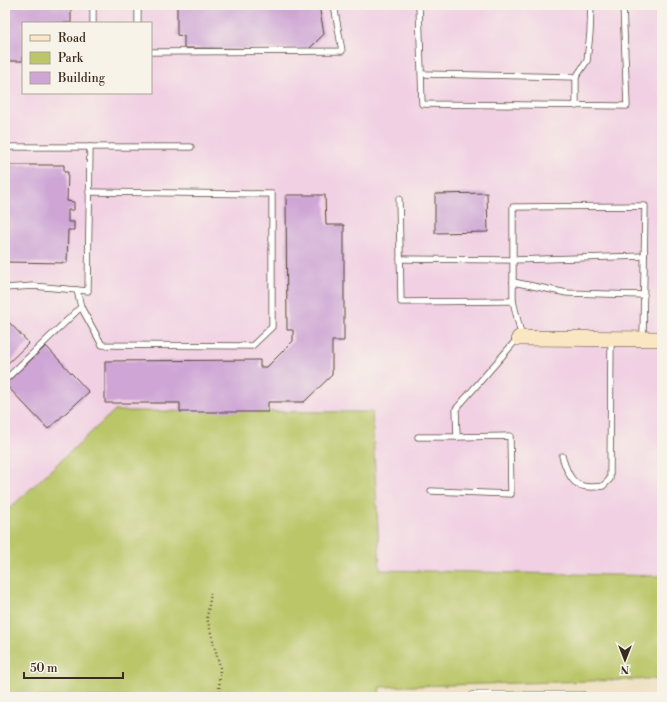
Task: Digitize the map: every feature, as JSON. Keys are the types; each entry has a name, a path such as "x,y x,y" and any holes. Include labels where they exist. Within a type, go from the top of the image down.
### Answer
{"street":[{"path":"520,338 662,339"},
{"path":"474,697 581,697"}],"lane":[{"path":"93,5 93,22"},
{"path":"138,5 138,22"},
{"path":"152,52 342,52 334,5"},
{"path":"419,5 422,104 627,106 623,5"},
{"path":"576,106 576,77 587,61 591,5"},
{"path":"422,74 576,77"},
{"path":"5,147 191,147"},
{"path":"5,288 33,286 88,291 90,147"},
{"path":"77,290 81,307 102,345 252,346 272,327 272,194 89,192"},
{"path":"399,199 401,302 514,301"},
{"path":"457,437 456,409 520,338 514,301 513,207 645,206 643,339"},
{"path":"400,259 513,260 644,256"},
{"path":"513,282 567,293 644,295"},
{"path":"5,380 81,307"},
{"path":"562,456 568,476 578,484 593,488 603,486 610,479 611,339"},
{"path":"418,437 510,436 511,494 431,491"}],"path":[{"path":"211,593 207,618 220,667 219,697"}],"shaded area":[{"path":"5,5 662,5 662,576 380,570 372,412 10,509 5,505"}],"green space":[{"path":"114,411 372,412 380,570 662,576 662,679 380,687 379,697 5,697 5,505 10,508"}],"building":[{"path":"5,5 71,5 71,22 22,22 22,61 5,61"},
{"path":"177,5 319,5 324,34 309,49 184,48 184,36 177,35"},
{"path":"5,165 64,165 64,172 68,172 67,201 74,202 74,210 68,210 68,222 74,222 74,230 68,230 67,263 5,262"},
{"path":"487,193 488,232 435,233 435,194"},
{"path":"286,195 325,195 326,225 344,225 344,341 332,341 332,375 304,402 268,402 268,412 180,412 180,403 105,403 105,361 260,360 260,367 267,367 293,341 293,330 287,330"},
{"path":"5,318 29,343 5,366"},
{"path":"46,346 89,392 48,429 5,384"}]}
